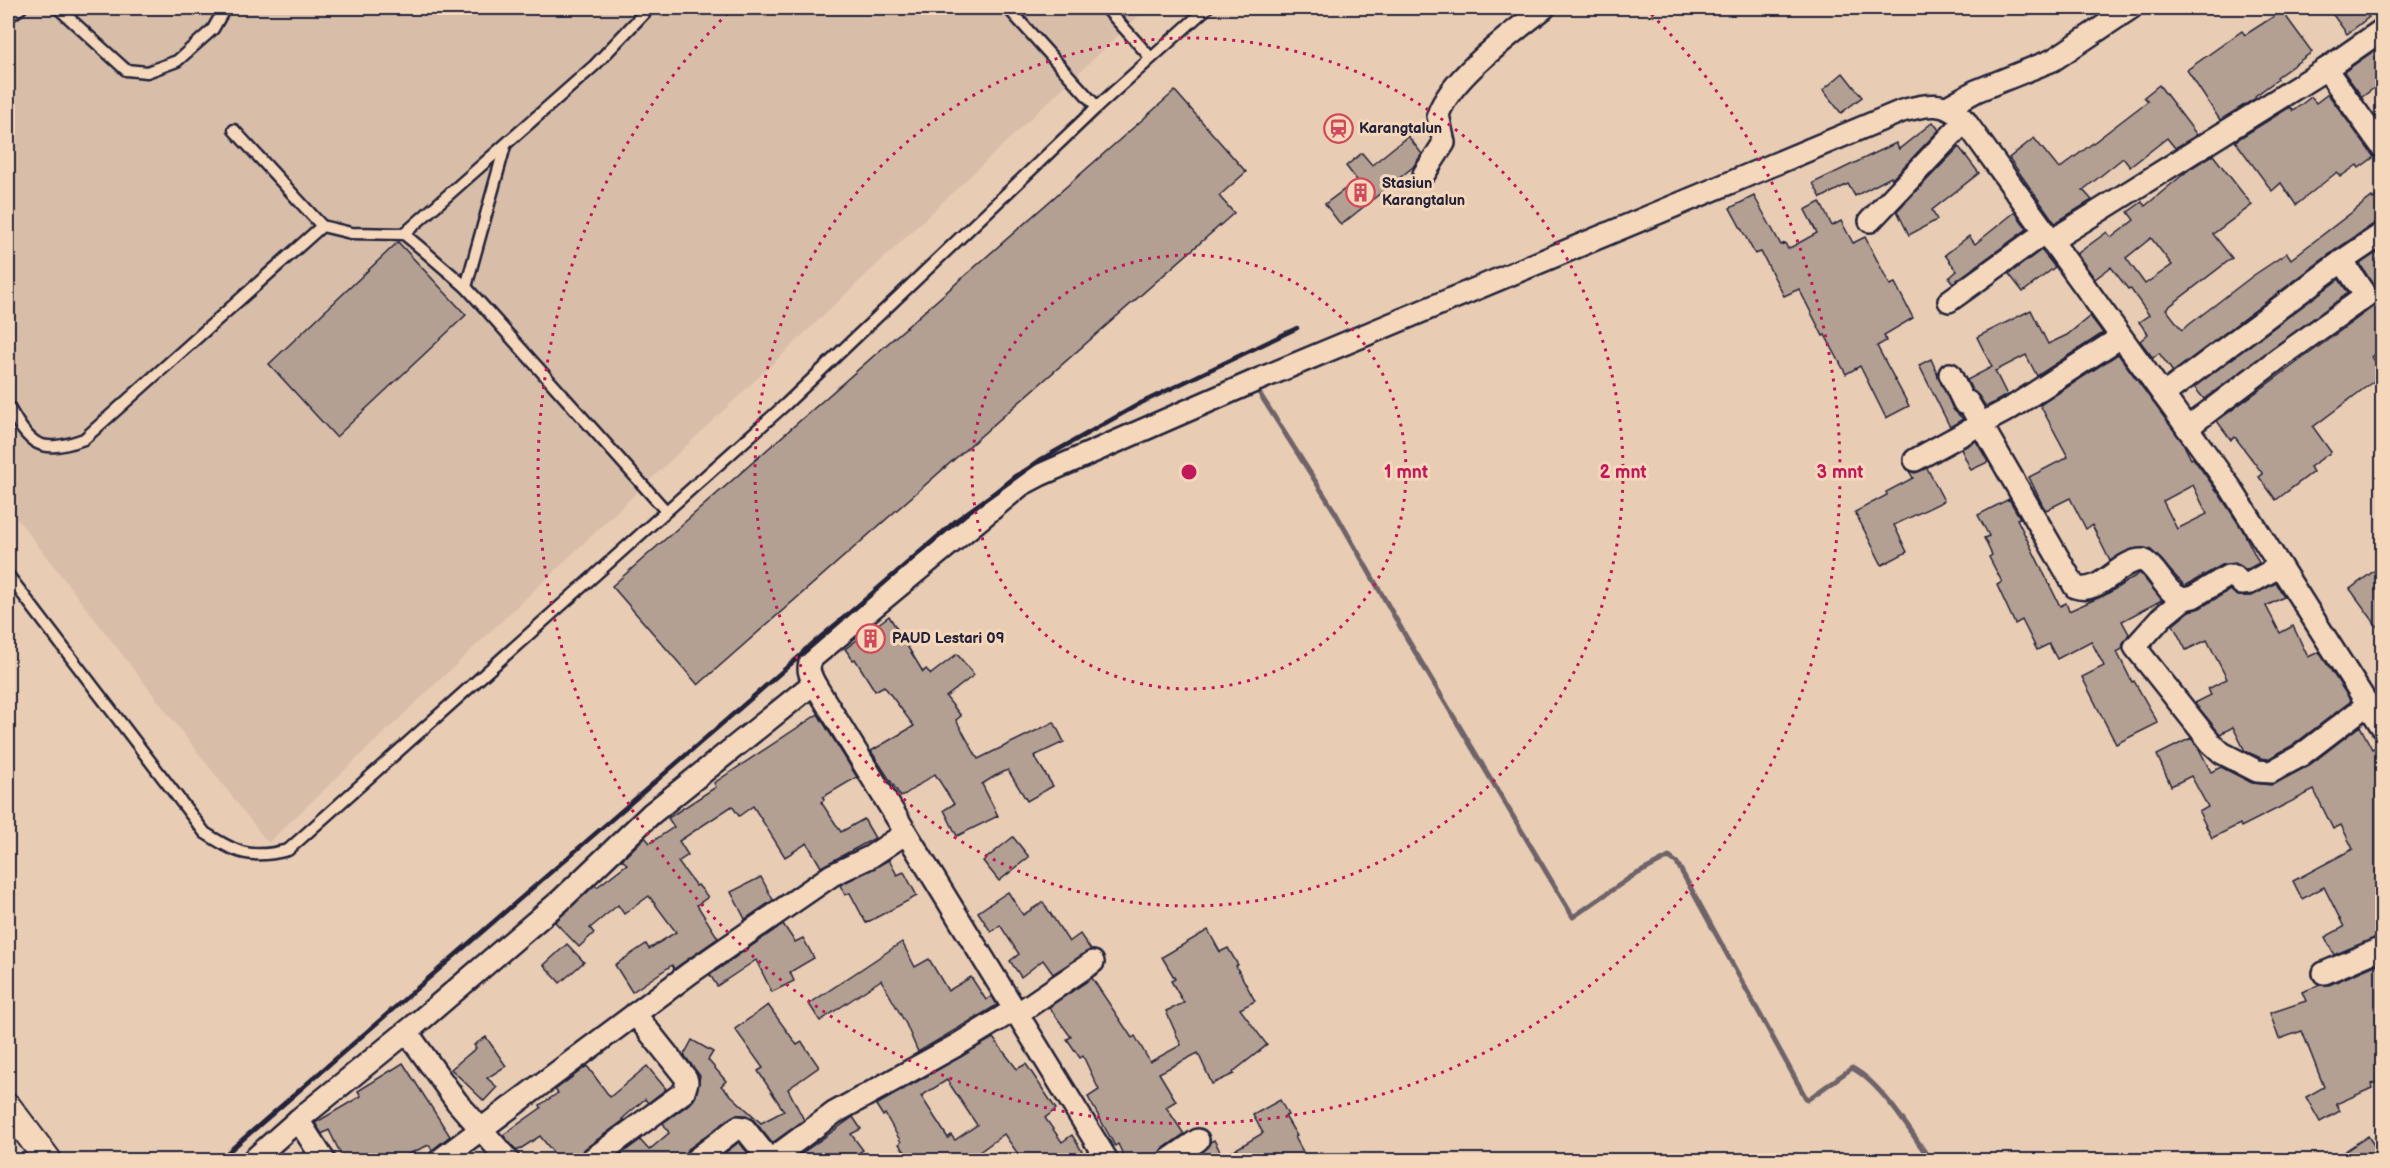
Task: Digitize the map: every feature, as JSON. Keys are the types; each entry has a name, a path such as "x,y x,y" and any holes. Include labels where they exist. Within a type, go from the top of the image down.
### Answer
{"street":[{"path":"1424,174 1444,143 1438,115 1452,91 1492,50 1544,8"},
{"path":"1947,107 1977,91 2053,60 2131,8"},
{"path":"1949,302 2048,236 2326,69 2382,30"},
{"path":"2326,69 2382,147"},
{"path":"1107,1161 814,683 808,666 818,651 1021,485 1040,475 1255,381 1893,115 1922,106 1947,107 1965,121 2230,488 2382,727"},
{"path":"1870,221 1965,121"},
{"path":"2163,395 2342,261 2382,234"},
{"path":"2187,428 2366,296 2342,261"},
{"path":"1915,460 2011,408 2121,337"},
{"path":"1950,374 1964,403 1968,402 2075,587 2083,589 2096,585 2132,562 2143,560 2152,567 2169,590 2184,599"},
{"path":"2280,566 2250,583 2242,584 2234,576 2228,576 2193,597 2184,599 2162,617 2135,647 2211,742 2232,759 2257,771 2271,772 2300,756 2368,704"},
{"path":"253,1161 298,1120 407,1032 561,900 651,814 814,683"},
{"path":"440,1161 635,1014 832,875 870,857 906,833"},
{"path":"2324,973 2382,948"},
{"path":"695,1161 738,1127 744,1128 768,1158 772,1159 834,1113 1016,1012 1093,962"},
{"path":"591,1161 686,1089 686,1078 635,1014"},
{"path":"407,1032 457,1102 508,1161"},
{"path":"8,1107 48,1161"},
{"path":"298,1120 324,1161"},
{"path":"1169,1161 1198,1140"}],"lane":[{"path":"8,17 21,8"},
{"path":"58,8 126,70 147,72 177,61 213,29 225,8"},
{"path":"404,234 595,65 649,8"},
{"path":"1008,8 1097,107"},
{"path":"1106,8 1151,58"},
{"path":"8,575 205,833 235,852 266,856 288,850 786,404 1097,107 1207,8"},
{"path":"234,130 322,226 351,233 404,234 466,286 666,512"},
{"path":"466,286 505,146"},
{"path":"8,406 24,435 39,445 68,445 84,439 322,226"}],"shaded area":[{"path":"8,8 1147,8 268,843 8,507"}],"building":[{"path":"2328,8 2362,8 2369,17 2347,34"},
{"path":"2282,11 2312,52 2277,77 2278,79 2255,96 2256,98 2220,120 2187,70 2242,31 2245,35"},
{"path":"2382,45 2382,82 2362,97 2344,72"},
{"path":"1843,73 1862,97 1841,113 1823,90"},
{"path":"2159,85 2197,135 2175,148 2167,138 2130,167 2123,158 2083,190 2092,200 2055,223 2009,158 2034,138 2059,169 2148,101 2144,97"},
{"path":"1175,91 1246,172 1219,196 1234,213 698,685 612,586"},
{"path":"2328,94 2374,157 2359,168 2357,165 2340,177 2337,172 2296,205 2281,183 2272,191 2235,141 2290,107 2293,111 2311,97 2316,103"},
{"path":"1933,122 1939,130 1892,179 1891,177 1855,196 1848,184 1821,198 1813,183 1896,143 1899,149"},
{"name":"Stasiun Karangtalun","path":"1408,136 1422,154 1413,167 1341,225 1325,204 1357,180 1346,166 1362,153 1372,165"},
{"path":"1959,147 1979,173 1932,210 1937,220 1909,235 1897,211"},
{"path":"2213,155 2252,205 2213,234 2232,258 2166,309 2182,330 2254,275 2287,253 2291,259 2372,197 2373,199 2382,192 2382,221 2375,223 2335,250 2173,372 2159,353 2153,358 2140,341 2148,334 2139,322 2149,315 2130,288 2128,289 2111,267 2095,279 2077,254 2107,232 2111,238 2134,220 2128,212 2142,202 2145,206 2191,168","holes":["2151,238 2172,265 2145,284 2126,258"]},
{"path":"1754,196 1781,245 1785,243 1788,249 1817,233 1805,210 1820,202 1832,226 1841,221 1853,243 1865,237 1890,285 1895,283 1913,318 1884,335 1886,341 1877,346 1909,406 1886,418 1860,366 1846,374 1799,289 1784,296 1761,252 1755,254 1730,208"},
{"path":"2015,212 2027,229 1953,283 1949,278 1957,271 1945,255 1969,236 1975,244"},
{"path":"398,242 466,315 336,437 269,364"},
{"path":"2382,249 2382,349 2372,357 2382,371 2382,375 2313,427 2331,452 2310,467 2313,472 2276,500 2259,477 2263,474 2235,437 2231,440 2217,421 2374,306 2379,294 2360,264"},
{"path":"2041,250 2055,267 2023,292 2009,274"},
{"path":"2339,279 2348,293 2204,399 2194,387"},
{"path":"2031,310 2048,344 2067,335 2090,316 2103,333 2037,376 2026,355 1995,371 2007,395 1986,407 1967,380 1992,367 1977,337"},
{"path":"2118,354 2183,443 2191,459 2193,458 2219,494 2242,529 2259,563 2246,570 2235,563 2222,565 2185,586 2150,549 2132,549 2110,561 2092,525 2086,529 2070,498 2046,510 2029,477 2068,457 2040,405","holes":["2193,485 2207,514 2177,529 2163,501"]},
{"path":"1931,359 1953,409 1963,419 1950,427 1919,365"},
{"path":"1976,441 1988,462 1971,470 1961,449"},
{"path":"1927,468 1944,501 1894,525 1907,552 1882,565 1855,512 1913,478 1909,471 1915,473"},
{"path":"2009,499 2060,606 2066,603 2069,611 2107,594 2140,573 2162,600 2122,621 2129,634 2122,649 2117,652 2132,682 2134,681 2158,723 2116,744 2082,677 2104,666 2091,641 2057,659 2049,644 2037,650 2022,620 2015,624 1997,585 2002,582 1989,557 1992,555 1984,538 1989,536 1978,515"},
{"path":"2382,565 2382,633 2350,589"},
{"path":"2276,583 2284,597 2266,606 2280,633 2293,626 2308,657 2319,652 2351,701 2293,745 2268,759 2245,751 2233,727 2220,734 2195,703 2211,695 2208,689 2227,679 2207,640 2186,650 2173,625 2190,611 2200,608 2230,590 2238,596 2252,596"},
{"path":"889,616 923,672 926,669 931,674 957,654 974,675 946,697 961,716 956,720 978,759 1054,722 1064,742 1034,756 1053,786 1027,801 1008,770 995,776 982,784 998,816 957,836 944,810 954,804 935,774 901,797 871,751 914,726 884,686 875,691 855,659 853,660 845,649"},
{"path":"818,714 857,777 823,797 824,800 821,802 841,832 864,819 875,838 821,867 807,843 785,857 753,806 739,816 732,806 679,841 688,855 678,862 696,886 698,885 708,897 697,905 718,938 674,969 672,965 632,992 615,965 646,944 649,949 676,932 649,896 624,914 618,905 590,928 594,933 579,947 555,922 595,885 597,887 627,864 622,860 645,837 650,843 674,827 668,818 716,787 714,783"},
{"path":"2360,726 2372,749 2382,744 2382,935 2334,955 2325,937 2344,927 2324,887 2302,899 2293,881 2353,849 2341,825 2333,829 2314,790 2241,827 2240,824 2212,838 2199,812 2208,807 2191,776 2171,786 2157,755 2191,738 2211,772 2221,767 2252,783 2271,785 2308,766"},
{"path":"1013,837 1029,857 999,881 983,861"},
{"path":"889,860 897,875 904,872 917,896 866,923 850,893 845,895 840,885"},
{"path":"761,877 773,900 745,919 731,892"},
{"path":"1008,892 1023,915 1043,902 1069,942 1080,934 1091,950 1053,974 1043,960 1021,977 1010,961 1019,954 1000,925 991,932 978,912"},
{"path":"783,924 795,942 803,938 814,958 790,972 794,981 772,992 756,960 717,986 710,975"},
{"path":"1208,930 1220,952 1228,948 1238,965 1236,966 1255,1001 1240,1009 1267,1045 1233,1072 1234,1074 1212,1084 1198,1053 1159,1073 1176,1101 1166,1107 1184,1134 1161,1150 1156,1161 1126,1161 1118,1144 1115,1146 1088,1097 1099,1090 1083,1056 1080,1058 1067,1039 1071,1037 1049,1007 1092,978 1132,1038 1135,1036 1150,1062 1181,1045 1166,1011 1184,1003 1171,981 1175,979 1162,957"},
{"path":"902,942 915,967 929,959 948,991 971,977 986,1000 992,996 997,1005 918,1052 906,1024 881,980 820,1021 809,1004"},
{"path":"567,944 584,962 560,983 544,965"},
{"path":"2382,962 2382,1080 2371,1084 2372,1088 2336,1104 2340,1111 2320,1122 2306,1097 2324,1087 2302,1031 2279,1039 2270,1013 2306,1001 2302,992 2320,985 2329,985"},
{"path":"768,1005 797,1045 802,1042 819,1067 788,1089 804,1120 772,1143 753,1119 746,1115 735,1115 687,1150 682,1161 612,1161 640,1140 649,1150 669,1133 663,1123 692,1102 696,1096 700,1076 684,1055 692,1040 713,1052 708,1060 726,1081 721,1086 761,1123 784,1111 758,1071 763,1068 735,1029"},
{"path":"486,1037 506,1066 487,1078 497,1087 484,1101 451,1069 476,1048 474,1045"},
{"path":"993,1038 1017,1069 1026,1064 1056,1109 1045,1118 1062,1142 1072,1135 1088,1161 1023,1161 1004,1134 967,1161 912,1161 899,1144 901,1142 885,1114 883,1116 876,1105","holes":["947,1080 977,1125 955,1140 951,1135 948,1138 921,1096"]},
{"path":"403,1063 450,1136 432,1150 429,1145 404,1156 406,1161 344,1161 329,1130 322,1134 315,1123 361,1096 358,1091"},
{"path":"587,1066 610,1097 647,1066 666,1089 648,1103 645,1099 622,1119 624,1120 583,1150 578,1161 560,1161 540,1136 517,1151 503,1135 541,1108 540,1105 558,1093 555,1090"},
{"path":"1280,1100 1288,1115 1285,1116 1308,1161 1191,1161 1214,1140 1223,1157 1263,1133 1253,1115"},
{"path":"853,1117 861,1129 851,1134 863,1150 860,1152 867,1161 791,1161"},
{"path":"2368,1136 2381,1156 2373,1161 2330,1161"},
{"path":"739,1142 754,1161 715,1161"}],"waterway":[{"path":"1258,391 1335,512 1405,635 1573,917 1631,877 1669,857 1677,863 1807,1100 1852,1068 1863,1075 1885,1097 1930,1160"}],"railway":[{"path":"219,1160 958,519 1040,460 1141,403 1297,328"}],"place":[{"name":"Karangtalun","path":"1338,128"},
{"name":"Stasiun Karangtalun","path":"1361,192"},
{"name":"PAUD Lestari 09","path":"871,638"}]}
